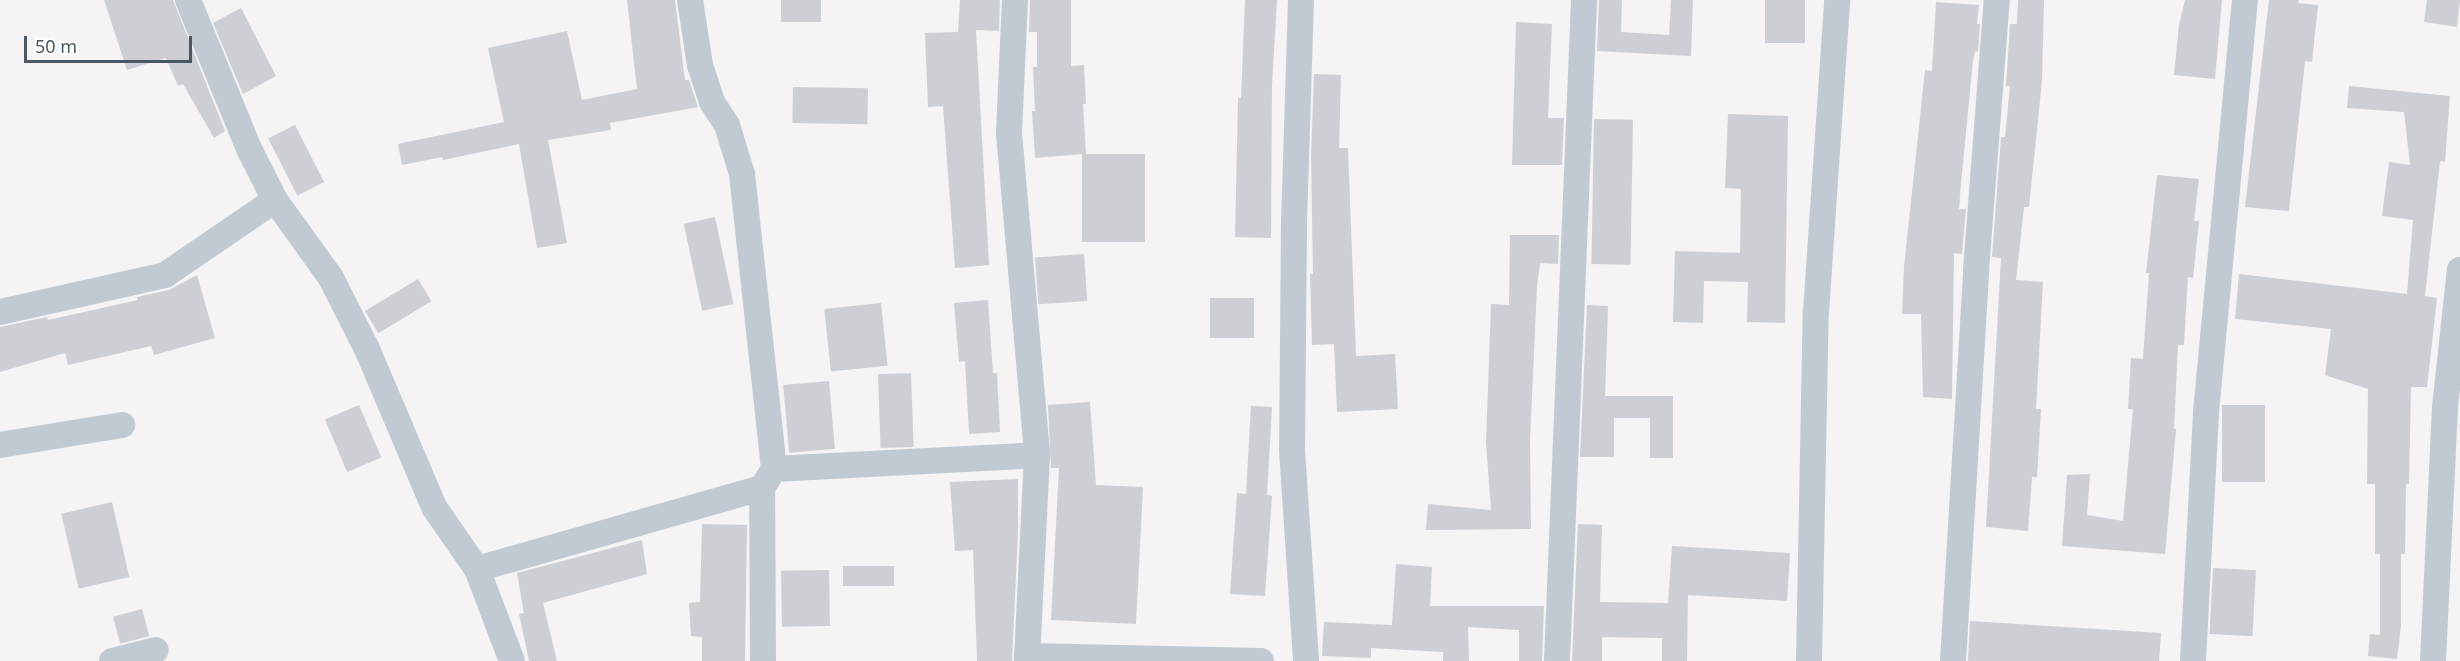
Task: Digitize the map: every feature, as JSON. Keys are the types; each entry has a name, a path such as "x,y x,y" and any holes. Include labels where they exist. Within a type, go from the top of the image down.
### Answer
{"street":[{"path":"188,0 249,149 275,200 331,278 367,350 434,507 477,569 512,661"},
{"path":"690,0 700,65 712,102 727,125 742,174 768,478 764,661"},
{"path":"1015,0 1009,133 1037,455 1027,658 1261,661"},
{"path":"1301,0 1294,226 1292,450 1306,661"},
{"path":"1557,661 1584,0"},
{"path":"1809,661 1816,312 1837,0"},
{"path":"1953,661 1976,270 1997,0"},
{"path":"2193,661 2206,412 2245,0"},
{"path":"0,312 165,275 275,200"},
{"path":"2433,661 2445,408 2460,270"},
{"path":"0,445 122,425"},
{"path":"477,569 768,478 1037,455"},
{"path":"112,661 156,650"}],"building":[{"path":"104,0 173,0 225,131 214,138 183,84 178,86 166,58 127,70"},
{"path":"627,0 675,0 685,80 689,80 698,107 610,123 611,130 548,140 567,243 537,248 519,144 443,160 442,157 402,165 398,144 504,122 488,48 567,31 582,100 637,89"},
{"path":"781,0 821,0 821,22 781,22"},
{"path":"960,0 1000,0 999,31 976,30 989,265 955,268 943,106 928,107 925,33 958,32"},
{"path":"1030,0 1071,0 1071,66 1084,65 1086,104 1083,104 1086,154 1145,154 1145,242 1082,242 1082,154 1035,158 1032,111 1035,111 1033,67 1037,67 1037,32 1029,32"},
{"path":"1245,0 1277,0 1272,85 1271,238 1235,237 1238,98 1241,98"},
{"path":"1599,0 1622,0 1621,32 1669,35 1671,0 1693,0 1691,56 1597,51"},
{"path":"1765,0 1805,0 1805,43 1765,43"},
{"path":"2018,0 2044,0 2042,81 2029,207 2024,207 2016,280 2043,282 2036,409 2041,409 2037,477 2032,477 2028,531 1986,527 2001,258 1992,257 2001,137 2005,137 2010,86 2006,86 2010,24 2017,24"},
{"path":"2185,0 2222,0 2215,79 2174,75 2179,25"},
{"path":"2269,0 2299,0 2298,3 2318,5 2312,62 2305,61 2289,211 2245,207"},
{"path":"2427,0 2460,0 2457,27 2424,22"},
{"path":"1936,2 1979,5 1977,24 1980,24 1978,52 1975,51 1973,61 1961,183 1959,209 1966,209 1962,254 1954,253 1952,399 1923,397 1921,314 1902,314 1904,267 1925,70 1932,71"},
{"path":"241,8 276,76 243,94 213,23"},
{"path":"1516,22 1552,24 1548,118 1564,118 1562,165 1512,165"},
{"path":"1314,74 1341,75 1339,148 1348,148 1356,356 1395,354 1398,409 1337,412 1334,344 1312,345 1310,274 1313,274 1311,157"},
{"path":"2349,86 2450,96 2445,162 2440,161 2425,296 2437,298 2427,387 2411,387 2409,484 2406,484 2405,554 2401,554 2401,626 2397,659 2368,656 2370,634 2380,635 2380,554 2375,554 2375,484 2367,484 2368,389 2325,375 2331,329 2235,319 2239,274 2407,294 2413,220 2382,216 2389,162 2410,165 2404,112 2347,108"},
{"path":"793,87 868,88 867,124 792,123"},
{"path":"1728,114 1788,116 1785,323 1747,322 1748,282 1704,281 1703,323 1673,322 1675,251 1740,253 1741,189 1725,188"},
{"path":"1594,119 1633,120 1630,265 1591,264"},
{"path":"295,125 324,182 297,196 268,139"},
{"path":"2157,175 2199,179 2194,221 2199,221 2193,278 2188,277 2184,345 2178,345 2174,429 2176,429 2165,554 2062,546 2067,475 2090,474 2087,515 2123,521 2133,409 2128,409 2131,358 2143,359 2149,273 2146,273"},
{"path":"715,217 734,304 702,311 684,224"},
{"path":"1510,235 1559,235 1558,264 1540,263 1537,286 1530,440 1531,529 1426,530 1428,504 1491,510 1486,442 1491,304 1509,305"},
{"path":"1084,254 1087,301 1038,304 1035,257"},
{"path":"197,275 215,338 154,355 151,346 68,365 65,353 0,372 0,327 47,317 48,320 138,300 137,297 169,290"},
{"path":"418,279 431,301 378,333 365,311"},
{"path":"1210,298 1254,298 1254,338 1210,338"},
{"path":"988,300 993,373 997,373 1000,432 969,434 965,361 959,362 954,303"},
{"path":"881,303 888,366 831,372 824,309"},
{"path":"1587,305 1608,306 1605,396 1673,396 1673,458 1650,458 1650,418 1614,418 1614,457 1580,457"},
{"path":"911,373 914,447 881,448 878,374"},
{"path":"829,381 835,449 789,453 783,385"},
{"path":"1090,402 1096,485 1143,487 1136,624 1051,620 1059,468 1051,468 1048,405"},
{"path":"359,405 381,457 347,472 325,419"},
{"path":"2222,405 2265,405 2265,482 2222,482"},
{"path":"1251,406 1272,407 1267,495 1272,496 1265,596 1230,594 1237,493 1246,494"},
{"path":"1018,479 1012,661 977,661 973,550 955,551 950,482"},
{"path":"112,502 129,577 79,589 61,514"},
{"path":"702,524 747,525 745,661 702,661 702,637 691,636 689,603 700,602"},
{"path":"1578,524 1602,525 1600,602 1668,603 1672,546 1790,553 1787,601 1688,595 1687,661 1662,661 1662,638 1602,637 1602,661 1572,661"},
{"path":"642,540 647,574 543,603 557,661 529,661 519,614 524,613 517,573"},
{"path":"1396,564 1432,567 1430,606 1544,606 1542,661 1519,661 1519,630 1468,627 1469,661 1443,661 1443,652 1371,648 1371,658 1322,656 1324,622 1392,625"},
{"path":"843,566 894,566 894,586 843,586"},
{"path":"2213,568 2256,570 2252,636 2210,634"},
{"path":"829,570 830,626 782,627 781,571"},
{"path":"142,609 149,636 120,644 113,617"},
{"path":"1970,621 2161,633 2159,661 1968,661"}]}
